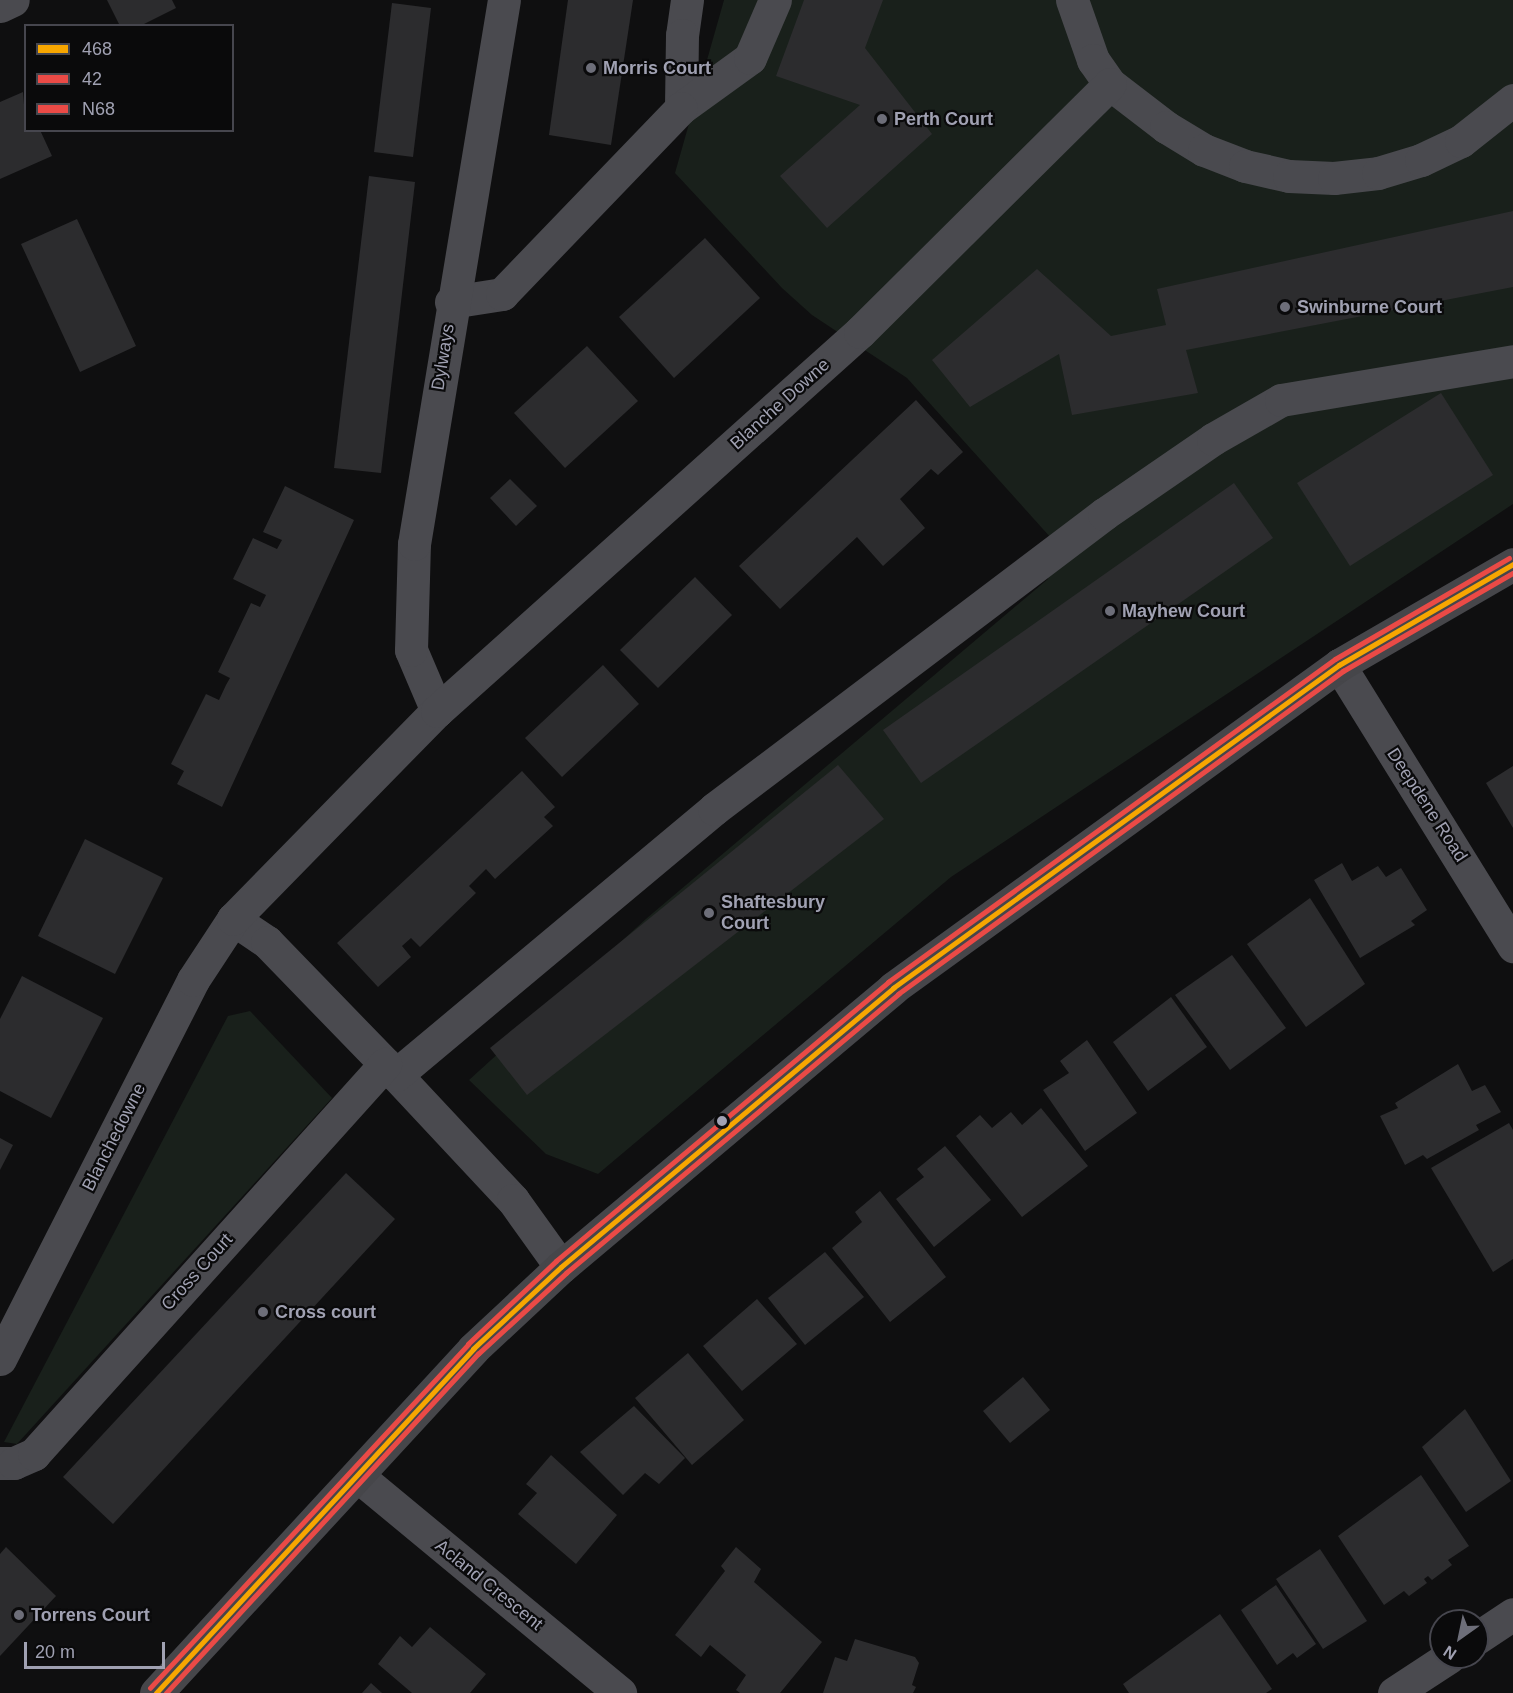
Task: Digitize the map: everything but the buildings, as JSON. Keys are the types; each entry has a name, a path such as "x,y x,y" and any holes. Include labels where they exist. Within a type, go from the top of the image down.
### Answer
{"main road":[{"path":"156,1693 358,1477 427,1396 561,1267 893,988 1339,665 1513,564"}],"street":[{"path":"0,6 13,0"},
{"name":"Dylways","path":"437,711 411,650 414,544 451,302 504,0"},
{"path":"681,108 682,35 687,0"},
{"path":"451,302 502,294 681,108 750,58 776,0"},
{"path":"1072,0 1093,60 1110,84 1166,127 1204,150 1245,166 1289,176 1334,178 1378,173 1421,160 1461,141 1513,100"},
{"name":"Blanche Downe","path":"437,711 860,332 1110,84"},
{"name":"Cross Court","path":"0,1463 14,1463 34,1454 391,1070 714,809 1104,514 1213,439 1281,400 1513,362"},
{"name":"Deepdene Road","path":"1339,665 1513,946"},
{"name":"Blanchedowne","path":"0,1359 194,980 233,919 437,711"},
{"path":"233,919 267,942 391,1070 513,1200 561,1267"},
{"name":"Acland Crescent","path":"358,1477 620,1693"},
{"path":"1489,1630 1513,1614"},
{"path":"1394,1693 1431,1669"}],"shaded area":[{"path":"724,0 1513,0 1513,504 951,877 598,1174 546,1154 469,1080 647,918 1048,579 1051,538 907,378 812,315 782,288 675,173"},
{"path":"250,1011 332,1098 17,1444 4,1442 228,1016"}],"transit line":[{"name":"N68","path":"150,1688 468,1344 556,1261 888,982 1335,659 1509,558"},
{"name":"468","path":"156,1693 473,1349 561,1267 893,988 1339,665 1513,564"},
{"name":"42","path":"166,1693 478,1354 566,1273 898,994 1343,671 1513,573"}],"place":[{"name":"Morris Court","path":"591,68"},
{"name":"Perth Court","path":"882,119"},
{"name":"Swinburne Court","path":"1285,307"},
{"name":"Mayhew Court","path":"1110,611"},
{"name":"Shaftesbury Court","path":"709,913"},
{"name":"Cross court","path":"263,1312"},
{"name":"Torrens Court","path":"19,1615"}]}
